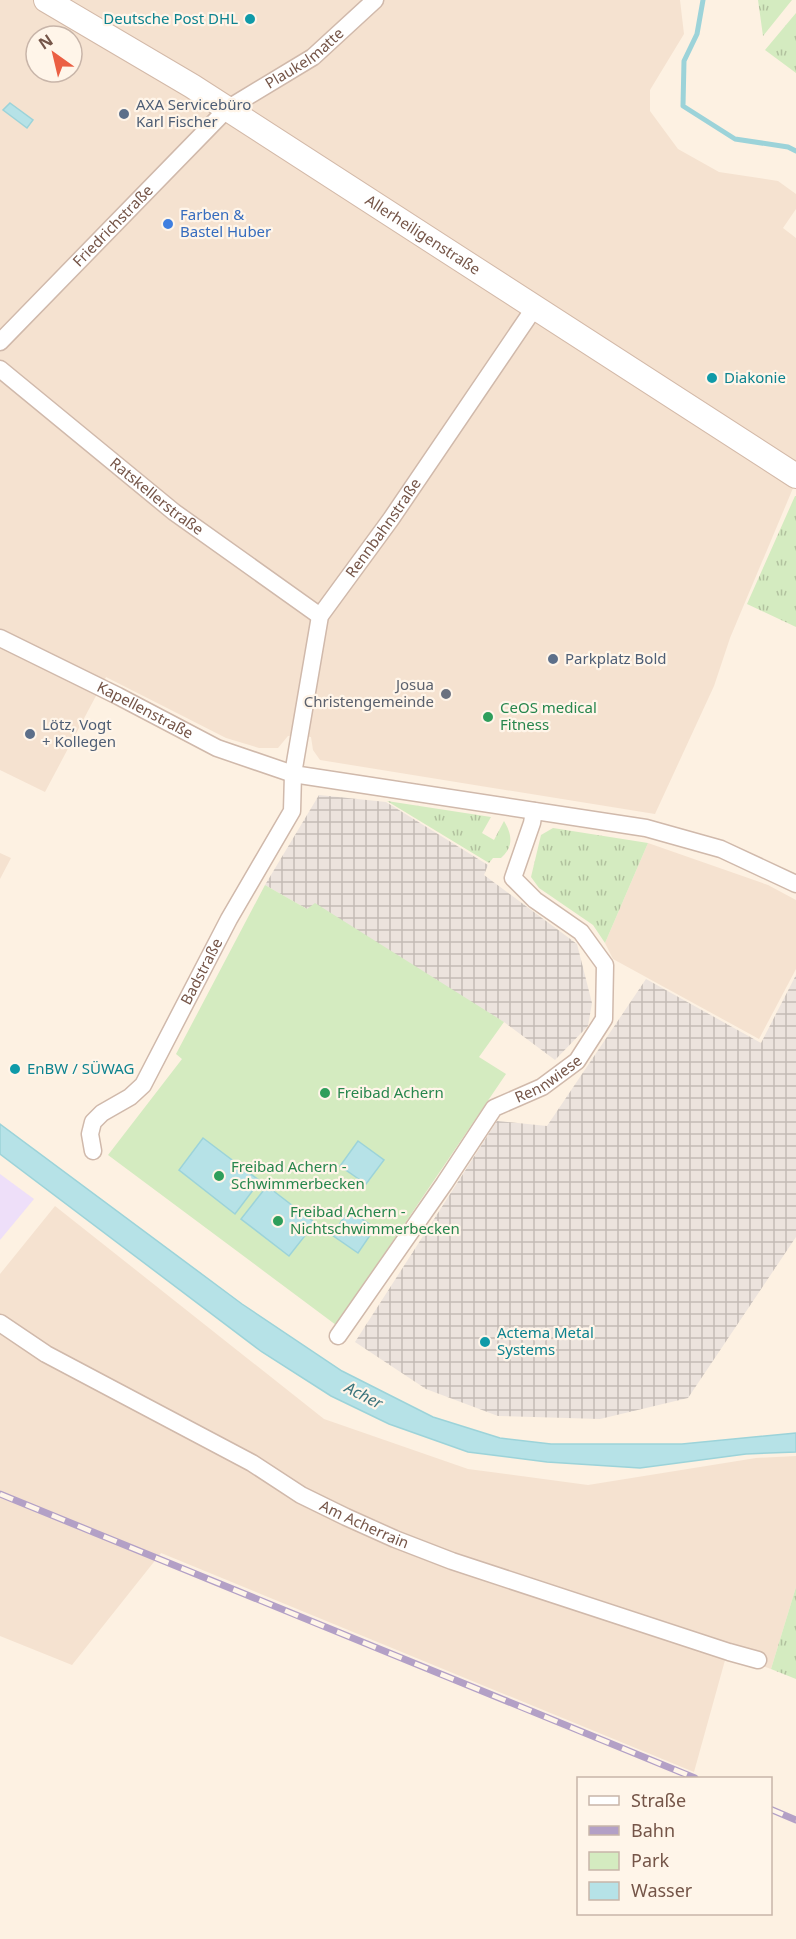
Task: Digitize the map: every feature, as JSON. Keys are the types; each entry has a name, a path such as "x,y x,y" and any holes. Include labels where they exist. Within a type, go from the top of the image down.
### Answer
{"street":[{"name":"Allerheiligenstraße","path":"46,0 192,86 796,476"},
{"name":"Plaukelmatte","path":"227,109 313,57 375,0"},
{"name":"Friedrichstraße","path":"0,342 227,109"},
{"name":"Rennbahnstraße","path":"293,774 320,616 391,519 535,307"},
{"name":"Ratskellerstraße","path":"0,369 174,512 320,616"},
{"name":"Kapellenstraße","path":"0,638 217,748 293,774"},
{"path":"293,774 646,828 721,849 796,884"},
{"name":"Badstraße","path":"93,1151 90,1134 93,1122 102,1113 130,1097 143,1085 229,919 292,811 293,774"},
{"name":"Rennwiese","path":"338,1336 494,1108 542,1087 577,1062 604,1019 605,965 581,932 535,900 513,878 534,811"},
{"name":"Am Acherrain","path":"0,1323 46,1354 252,1463 301,1495 395,1539 452,1561 729,1653 758,1660"}],"shaded area":[{"path":"0,0 680,0 684,34 650,90 650,111 678,149 719,172 778,181 796,194 796,209 783,228 796,238 796,481 730,638 714,686 655,814 320,760 313,750 311,737 288,736 278,748 259,748 226,738 106,677 45,792 0,770"},
{"path":"319,795 386,802 488,865 484,875 577,944 592,1003 588,1026 555,1060 504,1022 265,885"},
{"path":"648,843 768,885 796,900 796,969 759,1039 613,959 605,943"},
{"path":"0,853 11,858 0,879"},
{"path":"796,975 796,1237 688,1398 600,1419 498,1416 426,1389 355,1342 497,1121 547,1126 646,979 761,1043"},
{"path":"0,1174 34,1199 0,1240"},
{"path":"55,1206 324,1419 468,1469 588,1485 756,1458 796,1456 796,1587 771,1669 727,1653 694,1772 161,1553 72,1665 0,1636 0,1274"}],"green space":[{"path":"758,0 792,0 763,36"},
{"path":"796,13 796,73 765,50"},
{"path":"796,496 796,627 747,604"},
{"path":"387,801 491,817 482,833 494,840 504,821 509,831 510,845 501,858 493,858 489,863"},
{"path":"553,828 648,843 605,943 593,925 539,888 531,877 541,835"},
{"name":"Freibad Achern","path":"265,885 307,909 315,903 504,1022 479,1057 506,1074 336,1325 108,1155 182,1059 176,1054"},
{"path":"796,1587 796,1679 771,1669"}],"water":[{"path":"10,103 33,120 27,128 3,110"},
{"name":"Acher","path":"0,1124 242,1304 342,1371 433,1417 500,1438 551,1444 682,1444 796,1433 796,1452 746,1454 640,1468 547,1462 468,1452 389,1424 331,1396 262,1352 0,1154"},
{"name":"Freibad Achern - Schwimmerbecken","path":"203,1138 260,1181 235,1214 179,1170"},
{"path":"358,1141 384,1160 366,1184 340,1166"},
{"name":"Freibad Achern - Nichtschwimmerbecken","path":"267,1186 315,1223 289,1256 241,1219"},
{"path":"349,1210 375,1228 358,1253 332,1235"}],"waterway":[{"path":"703,0 697,34 684,61 683,106 735,139 788,147 796,151"}],"railway":[{"path":"0,1494 693,1777"},
{"path":"772,1810 796,1820"}],"place":[{"name":"Deutsche Post DHL","path":"250,19"},
{"name":"AXA Servicebüro Karl Fischer","path":"124,114"},
{"name":"Farben & Bastel Huber","path":"168,224"},
{"name":"Diakonie","path":"712,378"},
{"name":"Parkplatz Bold","path":"553,659"},
{"name":"Josua Christengemeinde","path":"446,694"},
{"name":"CeOS medical Fitness","path":"488,717"},
{"name":"Lötz, Vogt + Kollegen","path":"30,734"},
{"name":"EnBW / SÜWAG","path":"15,1069"},
{"name":"Freibad Achern","path":"325,1093"},
{"name":"Freibad Achern - Schwimmerbecken","path":"219,1176"},
{"name":"Freibad Achern - Nichtschwimmerbecken","path":"278,1221"},
{"name":"Actema Metal Systems","path":"485,1342"}]}
